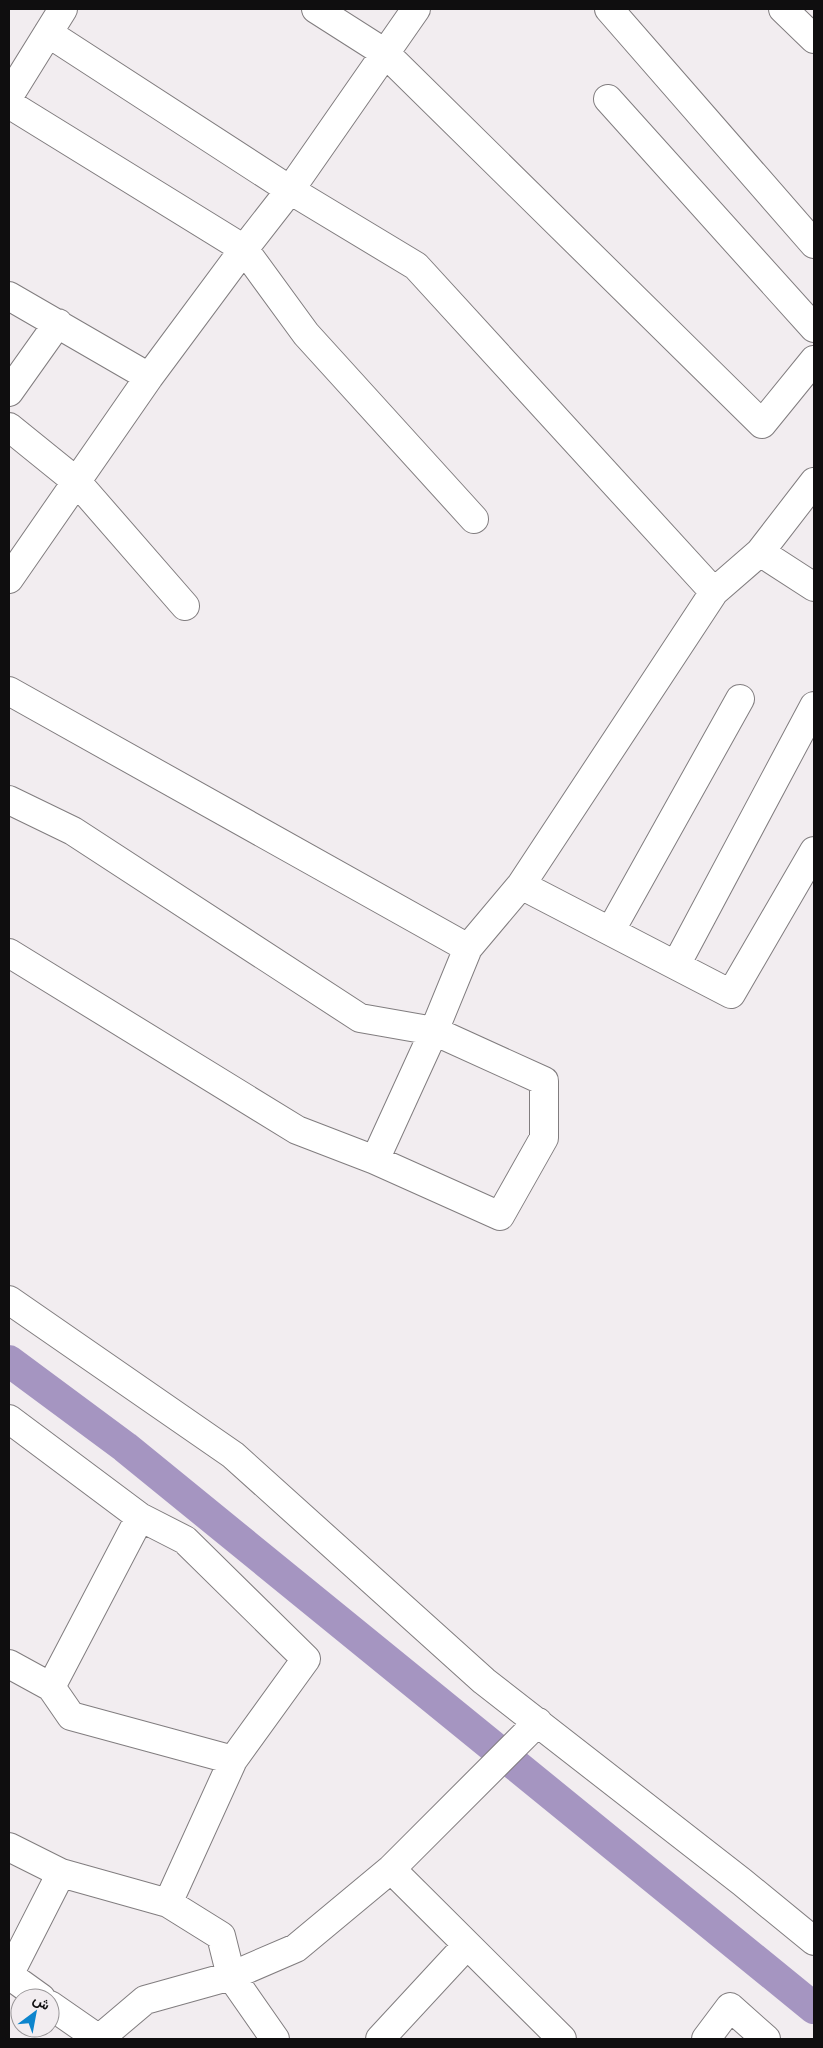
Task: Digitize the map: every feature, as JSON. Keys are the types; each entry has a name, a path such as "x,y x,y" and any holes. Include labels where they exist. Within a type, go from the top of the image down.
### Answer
{"street":[{"path":"9,96 63,9"},
{"path":"316,9 385,53 762,424 814,360"},
{"path":"9,579 149,377 290,190 416,9"},
{"path":"609,9 814,244"},
{"path":"783,9 814,39"},
{"path":"48,32 290,190 416,266 714,592"},
{"path":"608,99 814,328"},
{"path":"9,104 244,249 306,334 474,519"},
{"path":"9,296 149,377"},
{"path":"9,392 58,323"},
{"path":"9,427 77,482 185,606"},
{"path":"375,1160 434,1031 468,948 521,885 714,592 760,552 814,482"},
{"path":"760,552 814,587"},
{"path":"9,691 468,948"},
{"path":"612,930 740,699"},
{"path":"676,965 814,706"},
{"path":"9,800 73,830 360,1018 434,1031 544,1081 544,1138 500,1216 375,1160 297,1130 9,953"},
{"path":"521,885 612,930 731,994 814,851"},
{"path":"9,1300 232,1454 484,1680 814,1942"},
{"path":"9,1419 140,1517 186,1540 306,1659 233,1760 168,1903"},
{"path":"51,1687 140,1517"},
{"path":"9,1664 51,1687 71,1716 233,1760"},
{"path":"60,2012 99,2039 146,2000 231,1976 296,1948 391,1869 538,1722"},
{"path":"9,1847 61,1873 168,1903 221,1936 231,1976 275,2039"},
{"path":"391,1869 562,2039"},
{"path":"27,1988 9,1975 61,1873"},
{"path":"380,2039 467,1945"},
{"path":"706,2039 730,2007 766,2039"}],"waterway":[{"path":"9,1361 125,1447 814,2008"}]}
